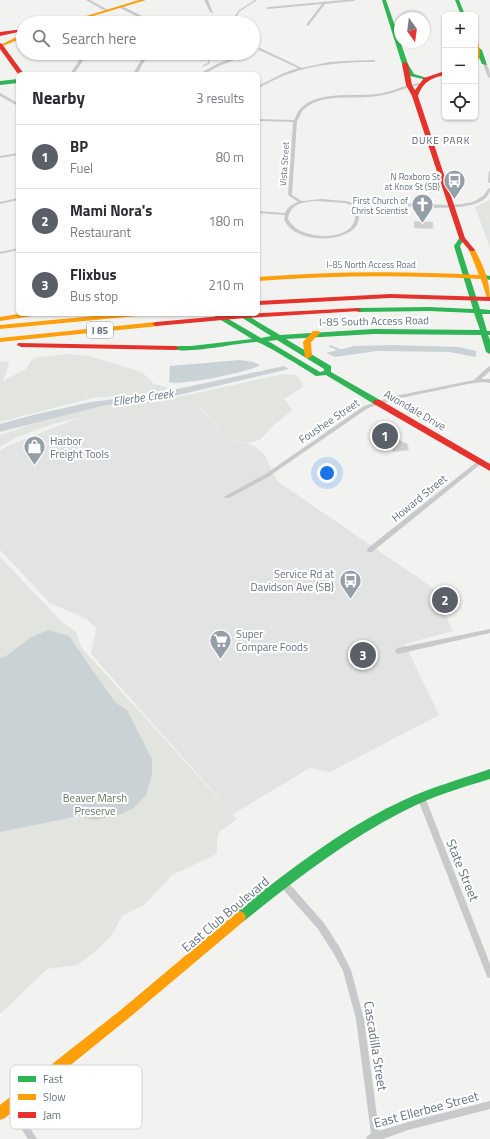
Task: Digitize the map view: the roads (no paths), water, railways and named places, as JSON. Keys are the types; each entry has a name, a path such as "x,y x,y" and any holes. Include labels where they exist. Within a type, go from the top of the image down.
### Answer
{"main road":[{"path":"90,16 144,0"},
{"path":"384,0 405,64 412,76 418,81"},
{"path":"457,0 462,12"},
{"path":"0,34 16,31"},
{"path":"16,39 7,42 1,47 20,72"},
{"path":"478,47 488,64"},
{"path":"478,63 488,64"},
{"path":"418,81 442,73"},
{"path":"0,83 16,81"},
{"path":"260,303 345,297 452,297 490,299 487,277 470,246 462,238 451,206 415,96 418,81"},
{"path":"462,238 457,246 466,276 487,333 490,352"},
{"path":"436,275 454,269 461,259"},
{"name":"I-85 North Access Road","path":"260,279 340,273 487,277"},
{"name":"I 85","path":"260,316 358,309 457,310 490,312"},
{"path":"0,319 19,316"},
{"name":"I 85","path":"0,327 116,316"},
{"name":"Avondale Drive","path":"218,316 319,374 327,373 490,468"},
{"name":"Avondale Drive","path":"243,316 328,368 327,373"},
{"name":"I 85","path":"0,340 258,316"},
{"name":"I-85 South Access Road","path":"0,346 191,348 279,337 388,330 487,333"},
{"path":"308,356 307,342 316,334"},
{"name":"East Club Boulevard","path":"61,1065 283,882 325,852 376,819 420,797 452,785 490,774"},
{"name":"East Club Boulevard","path":"0,1113 10,1106"}],"street":[{"path":"88,0 108,11"},
{"path":"206,0 212,12"},
{"path":"268,8 325,1 354,0"},
{"path":"308,25 325,1"},
{"path":"121,7 138,16"},
{"path":"260,49 266,47"},
{"path":"260,49 302,69"},
{"path":"73,72 81,60"},
{"path":"135,72 143,60"},
{"path":"205,72 231,60"},
{"path":"260,86 282,75 302,69 341,62 374,61"},
{"path":"488,64 490,77"},
{"path":"260,120 295,121 299,111 306,105 323,98 342,96 377,96 418,81"},
{"path":"0,94 16,104"},
{"name":"Vista Street","path":"295,121 290,195 301,202"},
{"path":"0,157 16,154"},
{"path":"490,172 490,182"},
{"path":"356,205 355,225 347,232 333,236 315,236 302,233 290,226 287,222 286,214 290,207 301,202 345,202 356,205 451,206 478,201 488,194 490,189"},
{"path":"0,203 16,199"},
{"path":"260,212 286,214"},
{"path":"0,253 16,249"},
{"name":"Foushee Street","path":"476,380 490,368"},
{"name":"Foushee Street","path":"227,497 266,476 366,407 378,402 476,380 490,381"},
{"name":"Howard Street","path":"370,550 480,462"},
{"path":"398,651 490,632"},
{"name":"State Street","path":"420,797 490,974"},
{"name":"Cascadilla Street","path":"283,882 321,926 347,970 360,1019 374,1138"},
{"name":"East Ellerbee Street","path":"374,1138 490,1105"},
{"path":"27,1129 33,1139"}],"water":[{"path":"392,345 459,347 476,351 476,357 449,352 377,351 335,357 326,353 354,346"},
{"path":"240,360 253,362 260,365 215,378 176,383 169,382 170,366"},
{"name":"Ellerbe Creek","path":"284,366 289,369 166,398 102,406 0,432 0,424 33,415 91,402 154,394"},
{"path":"48,630 69,636 116,703 127,710 152,759 152,775 146,795 135,807 119,815 95,820 79,816 0,832 0,658 6,656 30,638"}],"waterway":[{"path":"236,16 239,11 256,0"},
{"path":"203,66 209,63 209,60"},
{"path":"330,346 342,351"}],"place":[{"name":"N Roxboro St at Knox St (SB)","path":"455,200"},
{"name":"First Church of Christ Scientist","path":"423,224"},
{"name":"BP","path":"385,436"},
{"name":"Harbor Freight Tools","path":"34,466"},
{"name":"Service Rd at Davidson Ave (SB)","path":"350,600"},
{"name":"Mami Nora's","path":"445,600"},
{"name":"Flixbus","path":"363,655"},
{"name":"Super Compare Foods","path":"221,660"}],"district":[{"name":"DUKE PARK","path":"441,140"}],"park label":[{"name":"Beaver Marsh Preserve","path":"95,804"}]}
